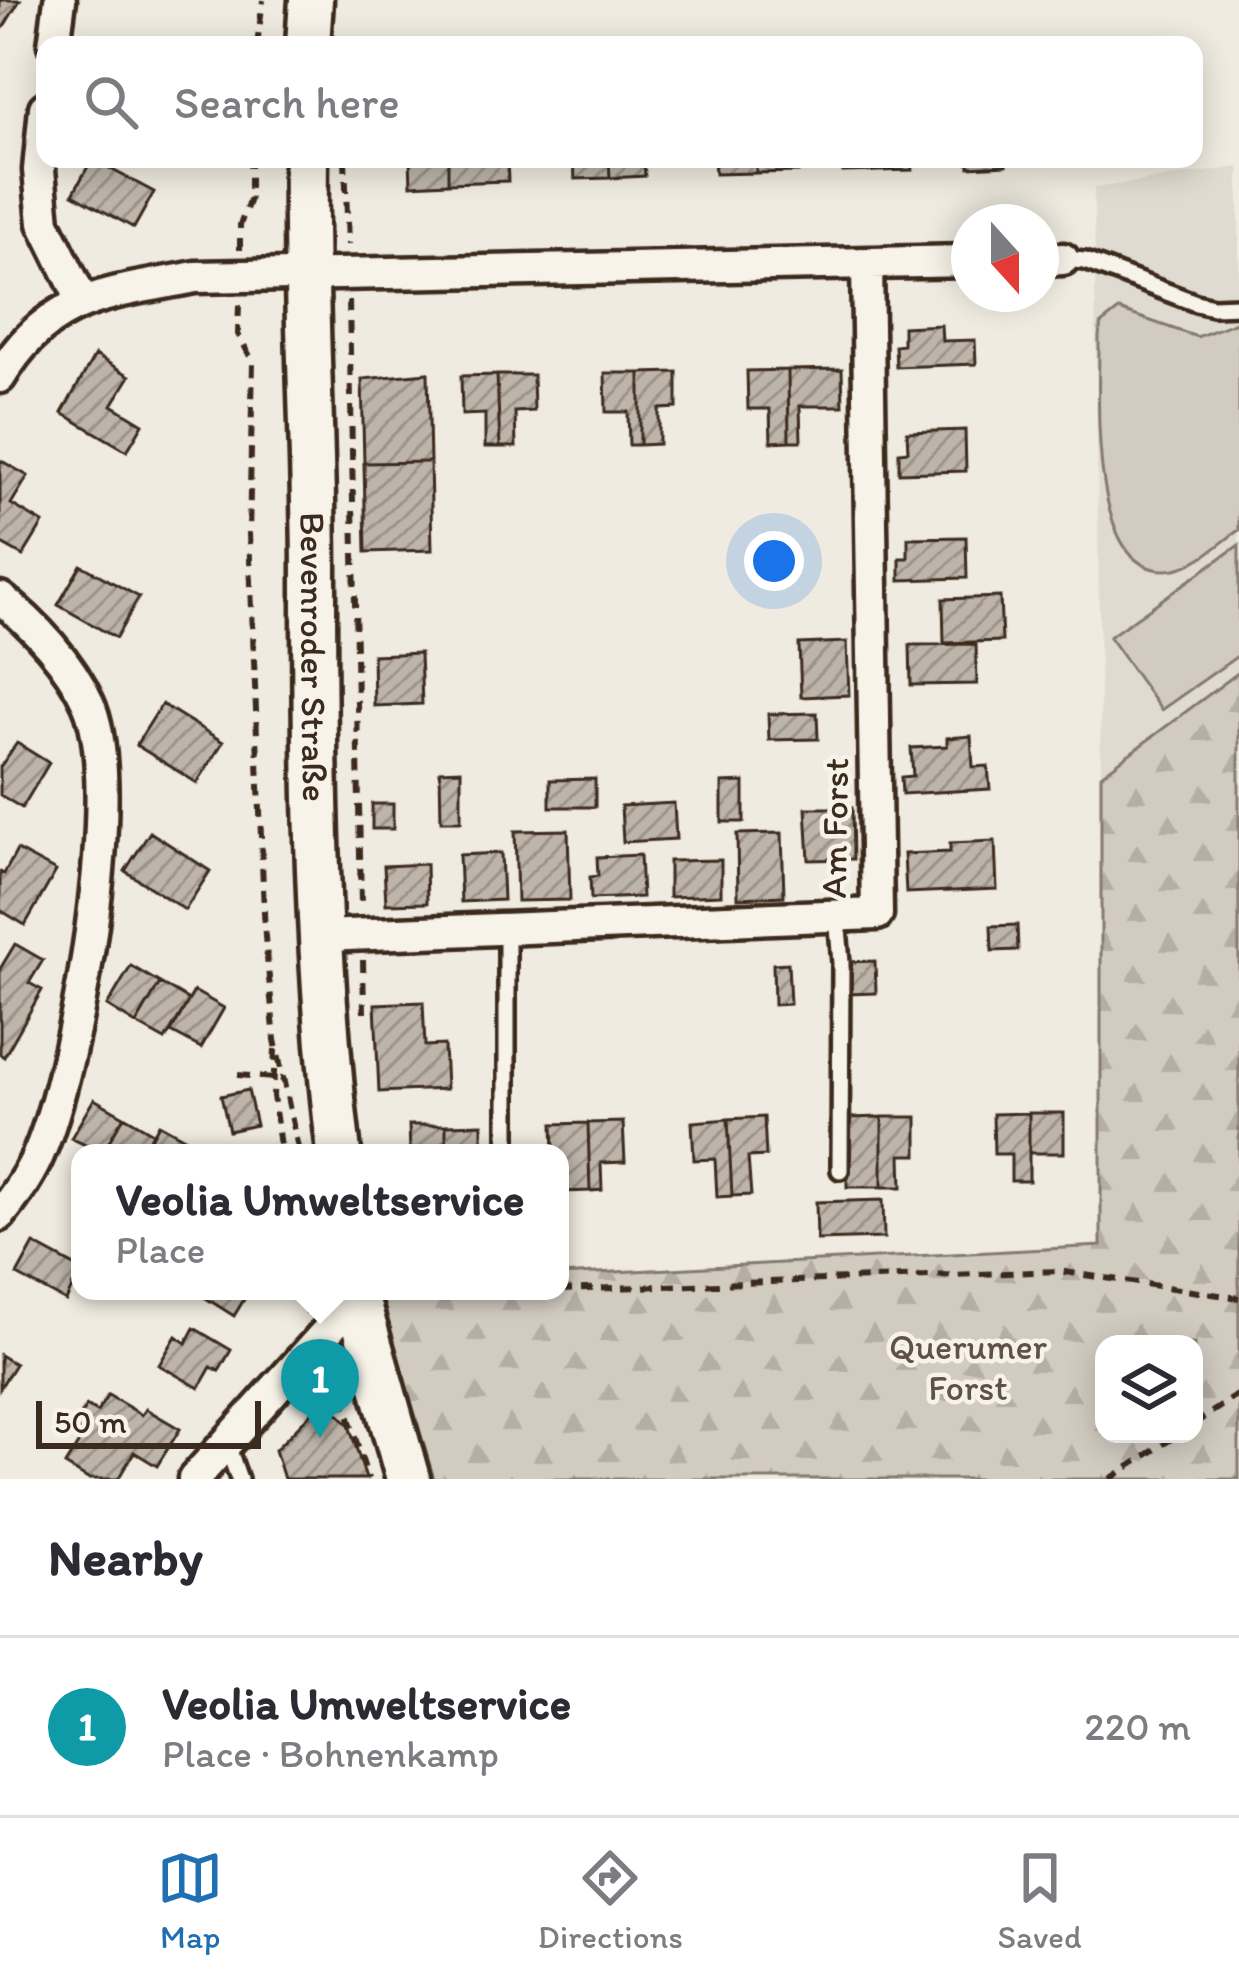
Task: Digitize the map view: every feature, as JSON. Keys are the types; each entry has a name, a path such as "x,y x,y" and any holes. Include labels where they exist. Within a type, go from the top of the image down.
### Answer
{"main road":[{"path":"309,36 311,0"},
{"name":"Bevenroder Straße","path":"306,168 304,275 342,936 330,1082 338,1144"},
{"path":"357,1300 408,1479"}],"street":[{"path":"55,36 60,0"},
{"path":"39,168 44,223 82,300"},
{"path":"0,377 11,358 43,325 82,300 195,277 951,262"},
{"name":"Am Forst","path":"342,936 877,914 867,264"},
{"path":"0,598 50,645 89,704 102,779 91,940 64,1077 39,1154 0,1214"},
{"path":"194,1479 352,1300"}],"lane":[{"path":"1059,260 1085,261 1196,303 1239,305"},
{"path":"837,916 842,963 840,1170"},
{"path":"507,929 507,1144"},
{"path":"226,1441 239,1479"}],"path":[{"path":"258,36 263,0"},
{"path":"250,168 250,200 240,225 238,334 254,362 249,534 280,1144"},
{"path":"350,359 342,936 365,1022"},
{"path":"275,1040 296,1144"},
{"path":"238,1075 284,1079"},
{"path":"569,1291 1058,1270 1239,1298"},
{"path":"350,1388 345,1405 368,1479"},
{"path":"1203,1418 1239,1394"},
{"path":"1110,1479 1165,1443"}],"shaded area":[{"path":"1239,167 1239,672 1101,775 1094,188"}],"green space":[{"path":"1119,310 1197,337 1239,321 1239,530 1184,567 1146,566 1125,547 1111,516 1099,437 1099,336 1101,324"},
{"path":"1239,545 1239,655 1161,710 1109,637"},
{"name":"Querumer Forst","path":"1239,672 1239,1479 434,1479 381,1300 569,1300 569,1275 1101,1246 1101,775"}],"building":[{"path":"0,0 20,0 0,33"},
{"path":"87,168 109,168 154,192 134,228 73,194"},
{"path":"410,168 448,168 448,183 411,185"},
{"path":"448,168 507,168 508,181 448,183"},
{"path":"574,168 609,168 610,178 575,179"},
{"path":"609,168 645,168 645,176 610,178"},
{"path":"715,168 756,168 756,173 715,174"},
{"path":"756,168 798,168 798,172 756,173"},
{"path":"843,168 878,171 843,172"},
{"path":"941,325 942,341 975,340 976,364 896,367 895,346 903,345 903,327"},
{"path":"95,355 130,376 112,405 143,424 127,451 62,413"},
{"path":"842,369 843,406 800,406 801,441 789,441 788,370"},
{"path":"788,370 789,441 771,442 770,409 748,409 747,371"},
{"path":"677,372 677,408 659,409 659,444 640,445 640,373"},
{"path":"428,373 430,462 364,463 362,379"},
{"path":"605,373 640,373 640,445 629,445 628,412 606,412"},
{"path":"497,375 533,375 534,411 515,412 516,447 500,447"},
{"path":"497,375 500,447 485,447 485,414 462,415 461,376"},
{"path":"965,430 966,471 899,473 899,452 908,451 907,432"},
{"path":"0,460 28,476 11,504 43,523 23,556 0,543"},
{"path":"430,462 432,550 366,552 364,463"},
{"path":"966,537 967,578 900,580 900,558 908,558 908,538"},
{"path":"81,565 139,597 116,638 58,605"},
{"path":"1000,597 1002,641 944,643 943,599"},
{"path":"847,642 849,695 801,697 799,644"},
{"path":"976,644 977,684 911,685 910,645"},
{"path":"420,653 422,704 374,706 373,655"},
{"path":"162,704 223,742 197,783 136,745"},
{"path":"817,713 818,739 769,740 768,714"},
{"path":"971,736 973,767 988,766 990,789 902,794 901,777 913,776 911,748 947,746 947,738"},
{"path":"17,743 49,763 22,808 0,795 0,767"},
{"path":"461,770 461,821 441,821 440,771"},
{"path":"595,779 595,807 550,807 550,780"},
{"path":"744,782 744,822 722,822 722,783"},
{"path":"674,803 676,839 623,842 621,806"},
{"path":"372,804 393,804 393,829 372,829"},
{"path":"806,808 852,808 853,859 809,860"},
{"path":"568,830 570,900 517,901 515,831"},
{"path":"150,832 210,871 185,910 125,871"},
{"path":"782,833 784,896 738,898 737,834"},
{"path":"995,841 997,889 906,893 904,854 950,852 950,843"},
{"path":"17,850 56,871 25,925 0,910 0,872 4,874"},
{"path":"501,853 503,900 461,902 459,855"},
{"path":"640,855 642,897 591,899 590,877 598,876 597,857"},
{"path":"721,860 721,895 669,897 669,861"},
{"path":"426,864 427,903 386,904 384,866"},
{"path":"1017,925 1018,950 992,951 991,926"},
{"path":"15,944 43,960 29,983 42,990 4,1057 0,1054 0,969"},
{"path":"875,961 876,993 847,994 846,962"},
{"path":"788,963 790,1004 774,1005 773,964"},
{"path":"131,966 160,983 136,1024 107,1006"},
{"path":"160,983 189,1000 165,1040 136,1024"},
{"path":"194,991 224,1008 201,1048 171,1032"},
{"path":"423,1002 425,1046 444,1045 446,1089 379,1092 375,1004"},
{"path":"248,1090 256,1125 229,1131 221,1096"},
{"path":"94,1099 124,1116 107,1144 83,1144 71,1138"},
{"path":"1029,1113 1064,1113 1064,1153 1029,1153"},
{"path":"1029,1113 1029,1181 1011,1181 1011,1154 994,1154 993,1114"},
{"path":"124,1116 153,1133 147,1144 107,1144"},
{"path":"764,1117 766,1156 748,1157 751,1195 732,1196 728,1119"},
{"path":"882,1117 917,1117 917,1155 901,1155 902,1187 882,1187"},
{"path":"882,1117 882,1187 847,1187 847,1118"},
{"path":"728,1119 732,1196 717,1197 715,1159 694,1160 692,1122"},
{"path":"623,1122 625,1162 601,1163 602,1190 590,1191 588,1123"},
{"path":"588,1123 590,1191 569,1192 569,1144 554,1144 553,1124"},
{"path":"159,1124 190,1141 188,1144 148,1144"},
{"path":"482,1124 482,1144 446,1144 446,1125"},
{"path":"409,1125 446,1125 446,1144 410,1144"},
{"path":"883,1200 884,1238 817,1240 816,1202"},
{"path":"34,1244 71,1264 71,1290 66,1301 17,1275"},
{"path":"209,1300 244,1300 234,1316"},
{"path":"194,1328 231,1350 219,1371 211,1367 199,1388 159,1365 176,1336 186,1343"},
{"path":"0,1355 15,1364 0,1388"},
{"path":"108,1395 180,1429 157,1466 134,1452 118,1479 88,1479 65,1465 84,1434 73,1428 86,1406 97,1412"},
{"path":"325,1399 349,1425 366,1479 284,1479 275,1450"}],"place":[{"name":"Veolia Umweltservice","path":"320,1438"}]}
